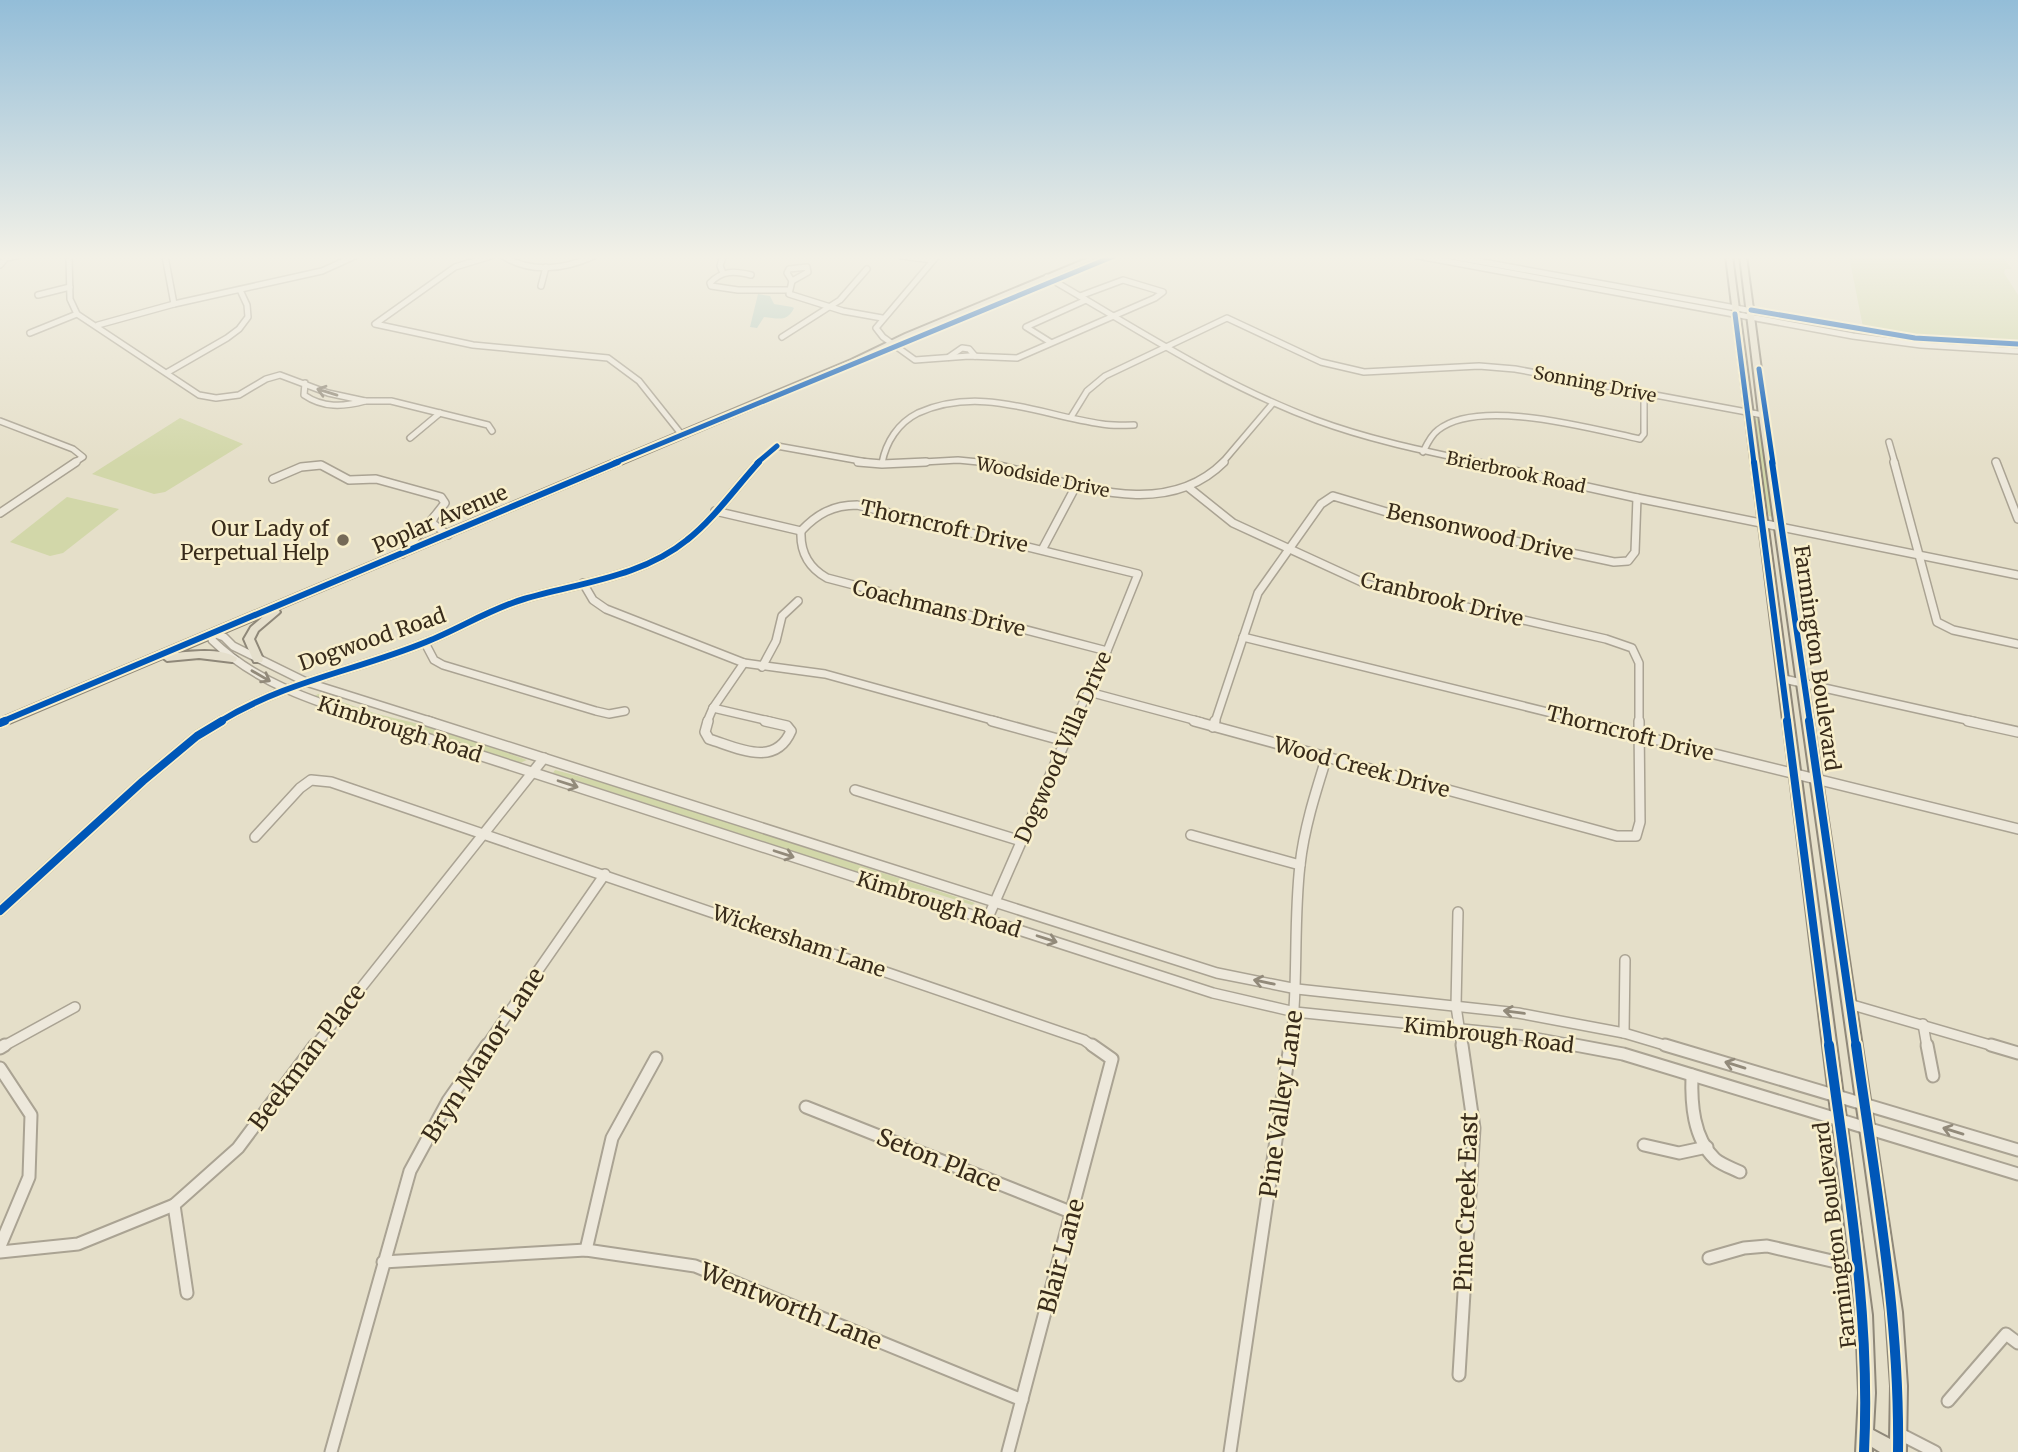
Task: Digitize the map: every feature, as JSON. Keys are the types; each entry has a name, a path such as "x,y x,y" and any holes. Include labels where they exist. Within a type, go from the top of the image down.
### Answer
{"main road":[{"name":"Poplar Avenue","path":"0,723 894,345 915,340 951,324"},
{"name":"Farmington Boulevard","path":"1737,324 1858,1267 1876,1443 1864,1452"},
{"name":"Farmington Boulevard","path":"1752,324 1763,415 1894,1312 1897,1452"},
{"path":"258,659 249,639 254,629 285,604"},
{"path":"154,659 199,654 232,658"},
{"path":"1876,1443 1897,1452"}],"street":[{"path":"30,333 53,324"},
{"path":"94,324 168,372 189,390 216,398 239,395 273,376 296,379 328,393 365,401 391,401 488,425 492,431"},
{"path":"98,326 106,324"},
{"path":"168,372 239,329 243,324"},
{"path":"375,324 473,345 608,358 639,381 682,435"},
{"path":"782,337 803,324"},
{"path":"879,324 876,331 915,360 949,358 962,348 969,349 975,356 1017,358 1092,324"},
{"path":"1032,324 1026,327 1050,342"},
{"name":"Brierbrook Road","path":"1127,324 1273,403 1350,432 1423,452 1637,499 2018,575"},
{"name":"Sonning Drive","path":"1166,346 1213,324"},
{"name":"Sonning Drive","path":"1241,324 1321,362 1364,372 1479,366 1515,369 1763,415"},
{"path":"1808,324 1921,345 2018,351"},
{"path":"1822,324 1915,338 2018,344"},
{"path":"1071,417 1083,396 1098,380 1166,346"},
{"path":"304,383 304,396 322,405 351,405 365,401"},
{"path":"1423,452 1431,436 1443,426 1461,419 1488,415 1512,416 1640,439 1644,434 1644,394"},
{"path":"882,464 886,449 898,428 917,414 939,405 995,401 1105,424 1134,425"},
{"name":"Woodside Drive","path":"777,446 855,462 981,462 1077,484 1138,494 1161,494 1188,487 1213,471 1273,403"},
{"path":"410,438 440,414"},
{"path":"0,421 73,449 83,457 0,513"},
{"path":"1889,442 1937,622 1953,630 2018,645"},
{"name":"Dogwood Road","path":"0,911 143,781 197,736 248,704 283,689 425,643 520,600 629,571 667,555 688,541 765,455 777,446"},
{"path":"1996,461 2018,519"},
{"path":"274,479 301,467 321,465 349,480 376,480 441,497 445,503 402,554"},
{"path":"1042,550 1077,484"},
{"name":"Cranbrook Drive","path":"1188,487 1233,523 1366,584 1606,639 1632,648 1639,663 1639,735"},
{"name":"Bensonwood Drive","path":"1290,550 1321,504 1333,496 1410,519 1614,562 1628,561 1635,552 1637,499"},
{"name":"Thorncroft Drive","path":"801,531 821,512 848,504 1138,574"},
{"path":"715,510 801,531"},
{"path":"435,517 432,523 448,535"},
{"name":"Coachmans Drive","path":"801,531 804,554 816,571 827,578 1107,651"},
{"path":"1213,727 1258,593 1290,550"},
{"name":"Dogwood Villa Drive","path":"987,920 1107,651 1138,574"},
{"path":"583,583 593,600 607,609 744,663 825,674 1065,741"},
{"path":"762,667 776,641 782,616 798,601"},
{"name":"Kimbrough Road","path":"2018,1150 1624,1032 1518,1013 1297,989 1217,972 306,682 233,646 224,636 213,633 212,640 232,658 283,689 1213,993 1295,1012 1521,1035 1623,1054 2018,1174"},
{"name":"Thorncroft Drive","path":"1243,637 2018,829"},
{"path":"425,643 434,660 443,665 596,711 609,714 625,712"},
{"path":"713,708 783,724 790,729 790,736 777,750 765,754 709,739 705,732 713,708 744,663"},
{"path":"1784,679 2018,732"},
{"name":"Wood Creek Drive","path":"1089,692 1617,836 1636,836 1640,822 1639,735"},
{"name":"Pine Valley Lane","path":"1230,1452 1295,1012 1300,865 1315,794 1327,757"},
{"name":"Beekman Place","path":"0,1252 78,1244 174,1205 238,1148 293,1073 544,758"},
{"name":"Wickersham Lane","path":"255,837 284,804 311,780 331,782 1084,1040 1112,1059"},
{"path":"855,790 1021,841"},
{"path":"1191,835 1300,865"},
{"name":"Bryn Manor Lane","path":"331,1452 410,1171 448,1101 605,874"},
{"name":"Pine Creek East","path":"1458,912 1456,1006 1474,1128 1459,1375"},
{"path":"1624,1032 1625,960"},
{"path":"1849,1004 2018,1053"},
{"path":"0,1048 75,1007"},
{"path":"1923,1024 1933,1076"},
{"path":"586,1250 612,1138 656,1058"},
{"name":"Blair Lane","path":"1008,1452 1112,1059"},
{"path":"0,1068 30,1115 29,1177 0,1246"},
{"path":"1692,1075 1690,1092 1694,1118 1707,1147 1716,1160 1740,1172"},
{"name":"Seton Place","path":"806,1107 1073,1213"},
{"path":"1644,1145 1679,1153 1707,1147"},
{"path":"174,1205 187,1293"},
{"path":"1709,1258 1744,1248 1766,1246 1858,1267"},
{"name":"Wentworth Lane","path":"383,1262 586,1250 695,1266 1022,1400"},
{"path":"1948,1401 2006,1334 2018,1343"},
{"path":"1898,1433 1935,1452"}],"green space":[{"path":"1862,324 2018,324 2018,340 1922,335 1863,327"},
{"path":"180,418 243,444 165,492 154,494 92,474"},
{"path":"1752,419 1760,420 1773,517 1769,516 1760,480"},
{"path":"67,497 119,509 63,553 50,556 10,542"},
{"path":"318,694 377,714 444,730 527,760 520,763 315,696"},
{"path":"555,770 626,789 975,903 972,905 890,883 553,773"}],"shaded area":[{"path":"751,324 760,324 757,328 750,327"}],"cycle path":[{"path":"0,723 894,345 915,340 953,324"},
{"path":"1736,324 1864,1315 1867,1393 1864,1452"},
{"path":"1832,324 1915,338 2018,344"},
{"path":"1759,369 1894,1312 1899,1386 1898,1452"},
{"path":"0,911 143,781 197,736 249,704 283,689 425,643 520,600 629,571 655,561 688,540 765,455 777,446"}],"place":[{"name":"Our Lady of Perpetual Help","path":"343,540"}]}
